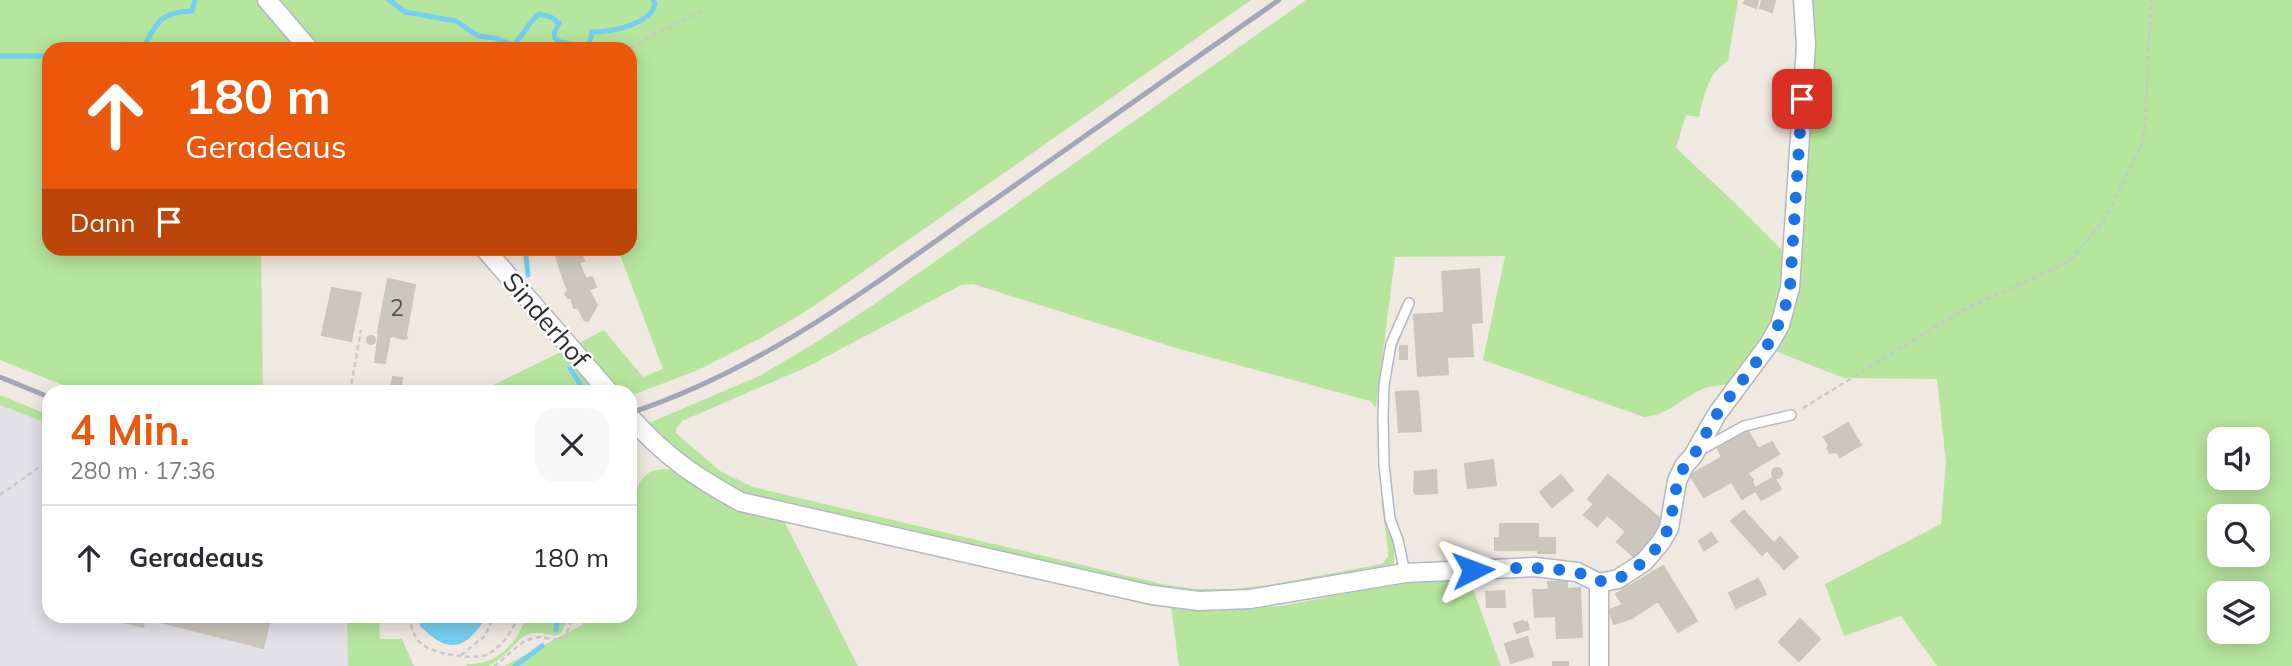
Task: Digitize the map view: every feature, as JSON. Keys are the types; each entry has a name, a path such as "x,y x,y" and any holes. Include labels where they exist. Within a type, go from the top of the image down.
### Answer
{"street":[{"path":"267,0 303,42"},
{"path":"637,424 665,454 696,477 741,502 1152,595 1199,601 1250,599 1405,573 1535,567 1577,572 1600,583 1618,579 1644,562 1661,542 1669,528 1677,481 1684,466 1780,325 1790,288 1806,45 1803,0"},
{"name":"Sinderhof","path":"491,256 602,385"},
{"path":"1599,666 1600,583"}],"lane":[{"path":"1405,573 1390,519 1384,465 1383,416 1384,385 1391,344 1409,303"},
{"path":"1698,449 1744,426 1791,415"}],"path":[{"path":"1791,415 1963,310 2069,262 2106,218 2141,146 2145,127 2151,0"},
{"path":"637,45 705,10"},
{"path":"350,385 361,330"},
{"path":"0,495 42,465"},
{"path":"410,623 415,636 424,645 440,652 478,657 502,643 516,623"},
{"path":"461,655 485,636 491,623"},
{"path":"494,666 527,640 541,637 559,640 570,623"}],"shaded area":[{"path":"0,405 42,421 42,623 347,623 348,666 0,666"}],"green space":[{"path":"0,0 257,0 295,42 42,42 42,256 261,256 263,385 62,385 0,360"},
{"path":"272,0 1251,0 811,308 761,338 698,370 637,393 637,385 613,385 575,345 604,330 643,377 663,369 621,256 637,256 637,42 308,42"},
{"path":"1306,0 1738,0 1728,61 1711,78 1699,117 1686,115 1676,148 1782,250 1786,262 1777,320 1736,384 1703,389 1667,411 1644,417 1483,360 1505,256 1395,257 1376,408 1370,401 1176,348 973,284 961,285 807,367 682,421 676,429 676,433 720,471 753,487 1162,584 1196,589 1269,585 1382,564 1388,557 1388,549 1381,499 1394,545 1394,566 1242,594 1202,595 1160,590 742,494 692,463 649,423 759,376 812,345 876,303"},
{"path":"1807,0 2292,0 2292,666 1937,666 1901,616 1844,636 1825,584 1941,524 1946,462 1937,379 1844,378 1770,349 1787,318"},
{"path":"565,350 594,385 493,385"},
{"path":"0,395 42,412 42,421 0,405"},
{"path":"672,470 710,492 784,521 858,666 504,666 582,623 637,623 637,487 651,471"},
{"path":"1469,578 1501,666 1179,666 1171,606 1208,611 1282,606 1413,580"},
{"path":"347,623 379,623 380,639 402,639 414,666 348,666"},
{"path":"523,623 566,623 561,634 555,636 544,633 528,634 489,665 466,666 497,656 512,643"}],"water":[{"path":"420,623 482,623 472,636 457,645 440,642"}],"building":[{"path":"1746,0 1758,0 1756,8 1744,3"},
{"path":"1762,0 1775,0 1772,12 1760,8"},
{"path":"556,256 582,256 584,261 560,269"},
{"path":"579,262 583,273 564,281 560,269"},
{"path":"1479,269 1482,322 1471,323 1473,356 1447,357 1442,272"},
{"path":"583,273 586,279 592,277 596,287 589,290 597,305 588,321 584,320 578,307 574,308 571,298 565,294 568,290 564,281"},
{"path":"388,279 415,285 407,338 378,332"},
{"path":"332,288 361,293 351,341 322,335"},
{"path":"1444,313 1448,374 1418,376 1414,315"},
{"path":"379,332 390,335 385,363 375,362"},
{"path":"371,336 375,340 371,344 367,340"},
{"path":"1400,346 1407,346 1407,359 1400,359"},
{"path":"393,377 402,378 401,385 391,385"},
{"path":"1418,391 1421,431 1399,432 1396,392"},
{"path":"1848,423 1861,445 1840,457 1837,452 1830,453 1824,437"},
{"path":"1747,430 1753,440 1722,457 1717,447"},
{"path":"1753,440 1766,462 1731,482 1719,459"},
{"path":"1772,442 1779,454 1766,462 1758,449"},
{"path":"1719,459 1731,482 1704,497 1690,475"},
{"path":"1493,460 1496,485 1468,488 1465,464"},
{"path":"1777,468 1782,473 1777,478 1772,473"},
{"path":"1436,470 1437,493 1416,494 1415,472"},
{"path":"1747,473 1755,488 1774,477 1781,489 1761,500 1756,491 1742,499 1732,482"},
{"path":"1561,475 1573,490 1552,507 1540,492"},
{"path":"1608,475 1663,521 1659,535 1632,512 1620,526 1607,515 1597,526 1584,515 1594,504 1588,499"},
{"path":"1744,511 1774,544 1780,537 1798,557 1784,569 1767,550 1762,555 1731,521"},
{"path":"1632,512 1659,535 1638,560 1617,542 1626,532 1620,526"},
{"path":"1500,524 1538,524 1538,550 1495,550 1495,538 1500,538"},
{"path":"1711,533 1717,542 1704,550 1699,541"},
{"path":"1538,538 1555,538 1555,553 1538,553"},
{"path":"1663,566 1697,621 1678,632 1658,601 1632,618 1614,624 1609,610 1623,605 1616,594"},
{"path":"1758,579 1766,594 1736,608 1729,593"},
{"path":"1567,581 1567,589 1580,588 1582,637 1557,638 1556,616 1535,617 1533,590 1549,590 1548,582"},
{"path":"1504,591 1505,607 1487,607 1486,592"},
{"path":"1800,619 1820,639 1799,661 1779,642"},
{"path":"1527,622 1529,629 1517,633 1514,624"},
{"path":"127,623 144,623 143,627"},
{"path":"165,623 269,623 263,648"},
{"path":"1527,637 1533,656 1511,663 1505,644"},
{"path":"1553,662 1568,662 1568,666 1553,666"}],"waterway":[{"path":"146,42 161,20 166,16 192,11 195,0"},
{"path":"389,0 405,12 456,21 478,36 505,42"},
{"path":"590,42 592,32 619,29 646,17 655,4 653,0"},
{"path":"516,42 539,14 551,17 559,23 554,33 560,42"},
{"path":"0,56 42,56"},
{"path":"526,256 528,275"},
{"path":"570,368 581,385"},
{"path":"556,630 557,623"},
{"path":"515,666 542,646"}],"railway":[{"path":"637,410 722,375 809,327 892,272 1279,0"},
{"path":"0,377 42,394"}],"route":[{"path":"1473,570 1535,567 1577,572 1600,583 1618,579 1644,562 1661,542 1669,528 1677,481 1684,466 1780,325 1790,288 1802,99"}]}
